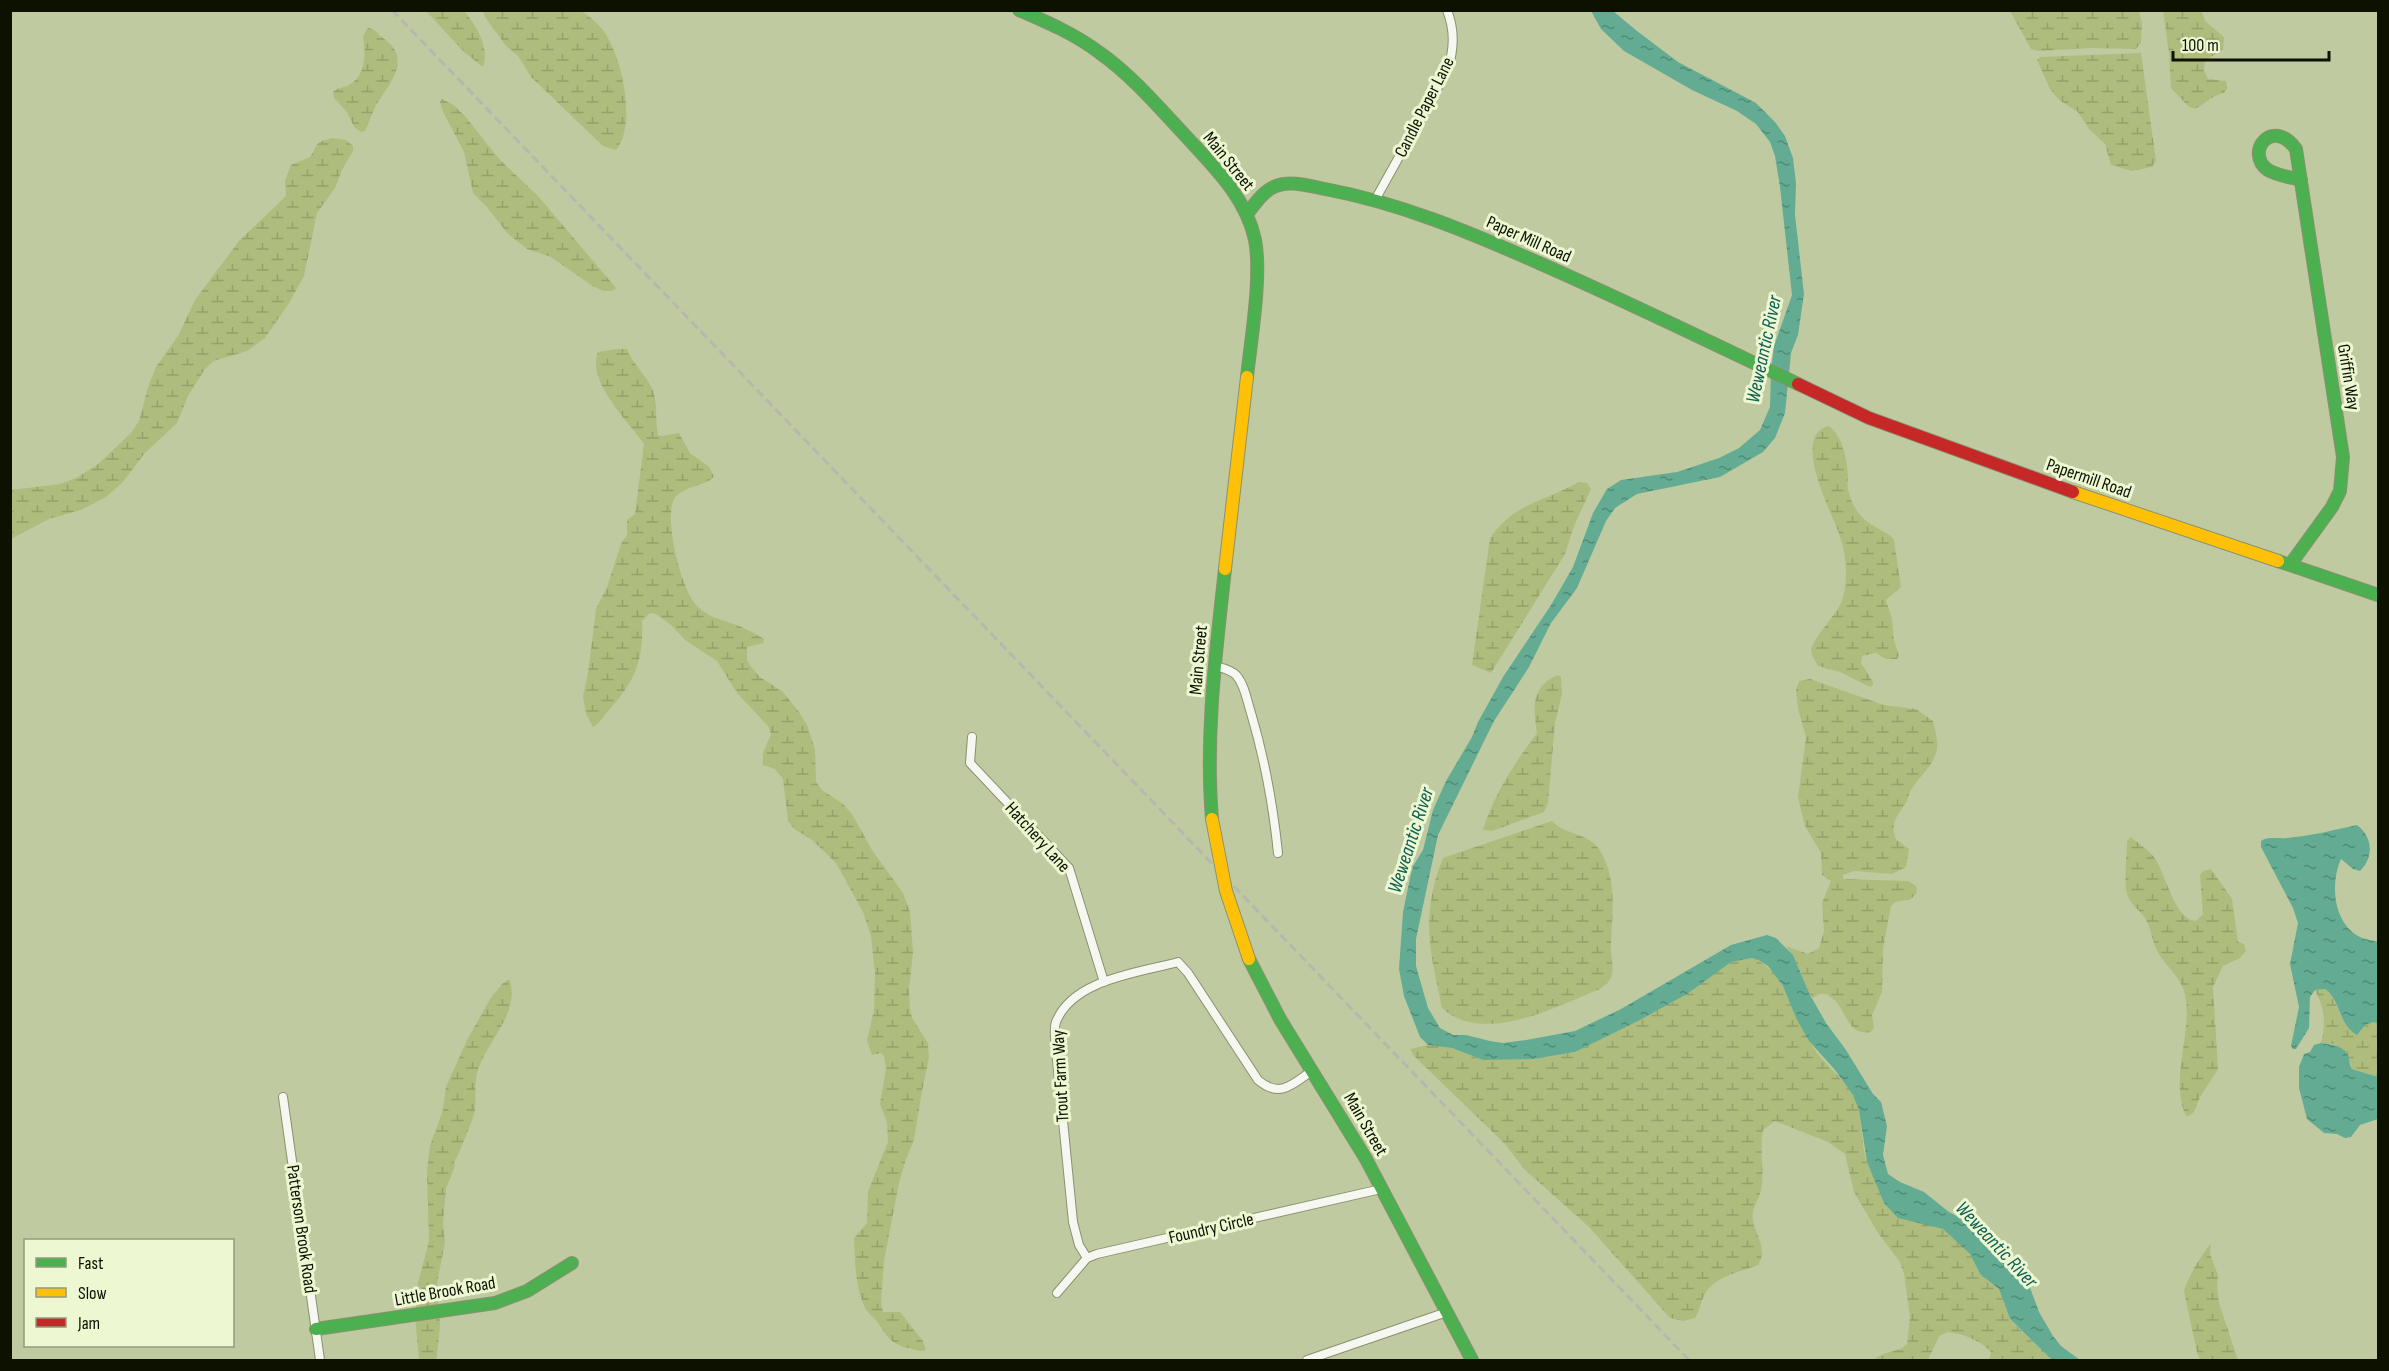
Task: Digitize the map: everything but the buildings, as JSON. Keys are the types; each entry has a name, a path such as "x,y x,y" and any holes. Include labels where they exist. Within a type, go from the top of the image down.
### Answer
{"street":[{"name":"Main Street","path":"1019,10 1053,24 1099,52 1140,87 1225,179 1247,214 1255,241 1257,264 1252,331 1215,666 1209,785 1216,847 1229,902 1249,959 1280,1019 1338,1111 1472,1360"},
{"name":"Candle Paper Lane","path":"1375,200 1448,69 1453,53 1454,35 1447,10"},
{"name":"Griffin Way","path":"2290,565 2332,507 2340,491 2343,476 2343,457 2301,180"},
{"name":"Paper Mill Road","path":"1247,214 1264,193 1277,185 1300,184 1407,209 1453,225 1585,283 1793,381"},
{"name":"Papermill Road","path":"1793,381 1869,418 1970,456 2379,595"},
{"path":"1215,666 1228,669 1236,675 1244,689 1271,788 1278,853"},
{"name":"Hatchery Lane","path":"972,737 970,763 1069,868 1104,982"},
{"name":"Trout Farm Way","path":"1087,1258 1079,1245 1073,1222 1065,1158 1055,1024 1063,1009 1074,996 1104,982 1178,962 1188,973 1258,1080 1267,1088 1278,1090 1290,1086 1313,1070"},
{"name":"Patterson Brook Road","path":"283,1097 320,1360"},
{"name":"Foundry Circle","path":"1087,1258 1381,1189"},
{"path":"1057,1293 1087,1258"},
{"name":"Little Brook Road","path":"316,1329 495,1303 527,1291 572,1263"},
{"path":"1307,1360 1447,1312"}],"green space":[{"path":"426,11 464,11 481,37 485,52 483,67 464,52"},
{"path":"483,11 581,11 600,27 617,58 625,92 626,125 616,150 603,146 531,77 518,56 506,46"},
{"path":"2010,11 2139,11 2142,24 2141,43 2136,49 2090,48 2038,51 2031,49"},
{"path":"2163,11 2201,11 2206,22 2224,37 2223,49 2205,61 2204,70 2208,79 2226,81 2227,88 2224,93 2195,109 2188,106 2171,88"},
{"path":"368,28 392,46 397,54 398,63 392,80 376,105 365,131 361,132 354,127 347,112 334,98 333,92 347,86 358,77 364,57 363,36"},
{"path":"2141,53 2156,161 2152,167 2132,171 2111,165 2105,144 2089,129 2078,112 2059,100 2050,89 2037,60 2040,57"},
{"path":"442,99 452,104 464,115 500,160 538,196 616,288 612,291 603,291 591,285 551,257 527,249 507,233 473,193 464,152 443,112 440,102"},
{"path":"332,138 346,140 353,146 353,151 335,188 317,213 304,276 265,338 247,351 214,361 205,369 188,396 177,423 145,453 122,483 106,497 81,510 49,519 11,539 11,490 60,484 78,477 97,465 131,433 139,421 156,367 178,336 195,300 239,241 286,196 285,181 291,165 310,157 319,143"},
{"path":"627,349 653,391 658,435 679,433 690,453 709,467 714,476 707,482 684,490 675,498 672,507 672,537 680,571 692,599 708,614 764,639 763,643 747,647 747,660 760,677 782,691 799,712 807,725 815,749 816,782 822,790 843,804 852,814 872,850 903,893 910,912 913,952 909,989 910,1010 912,1018 928,1043 929,1058 914,1140 899,1183 884,1261 881,1302 883,1312 900,1312 923,1341 926,1350 924,1351 903,1347 888,1337 865,1308 856,1274 854,1238 867,1223 868,1191 888,1142 887,1122 880,1104 886,1069 884,1056 881,1053 872,1055 867,1040 874,1010 875,975 871,936 863,912 836,863 811,839 794,829 788,821 783,779 775,769 763,765 763,753 771,734 768,726 737,693 717,661 685,640 671,625 656,614 650,613 642,621 639,659 625,689 598,724 593,727 586,714 583,696 596,609 607,587 621,544 627,535 627,520 635,514 644,444 610,400 598,375 596,363 598,352"},
{"path":"1828,426 1841,441 1847,470 1848,490 1853,504 1867,522 1894,540 1901,587 1886,600 1899,656 1897,659 1886,659 1876,653 1862,656 1861,663 1873,682 1870,687 1840,672 1818,666 1811,651 1815,640 1841,603 1846,581 1842,543 1818,480 1814,462 1813,446 1817,434"},
{"path":"1579,482 1587,483 1591,489 1574,526 1565,554 1491,673 1472,665 1490,538 1500,526 1520,510"},
{"path":"1558,675 1561,677 1562,694 1555,723 1548,803 1544,812 1492,831 1483,830 1506,780 1537,733 1535,707 1538,692 1543,685"},
{"path":"1810,679 1884,705 1916,709 1933,721 1936,735 1937,749 1933,760 1911,790 1894,823 1896,839 1909,849 1906,867 1892,874 1854,871 1843,875 1843,879 1908,881 1916,886 1917,893 1911,899 1895,902 1891,906 1883,949 1882,992 1872,1015 1874,1028 1871,1032 1854,1028 1837,1003 1827,994 1820,994 1813,998 1786,946 1808,954 1819,948 1824,931 1822,903 1831,881 1822,875 1821,853 1805,826 1798,798 1806,737 1798,709 1796,690 1799,681"},
{"path":"1552,821 1557,826 1589,840 1599,849 1605,860 1611,883 1613,907 1611,977 1600,989 1542,1013 1521,1019 1499,1023 1478,1023 1459,1019 1442,1008 1429,933 1431,897 1443,858"},
{"path":"2131,837 2156,860 2177,905 2189,919 2196,921 2203,914 2200,875 2203,871 2210,869 2232,899 2238,942 2244,944 2246,951 2240,958 2223,966 2213,987 2218,1069 2200,1097 2194,1112 2189,1116 2186,1116 2181,1101 2180,1086 2187,1009 2185,994 2177,978 2157,951 2145,918 2128,896 2125,877 2127,841"},
{"path":"1752,958 1773,972 1781,982 1815,1049 1853,1095 1861,1120 1867,1162 1899,1218 1943,1228 1970,1254 1980,1274 1999,1289 2010,1320 2052,1360 1989,1360 1991,1352 1982,1344 1965,1336 1948,1332 1939,1336 1928,1360 1874,1360 1907,1344 1910,1317 1900,1262 1878,1233 1854,1192 1845,1154 1828,1142 1775,1121 1763,1130 1762,1183 1753,1212 1753,1221 1762,1248 1758,1265 1727,1276 1713,1284 1704,1296 1695,1318 1683,1321 1670,1318 1589,1227 1524,1169 1505,1144 1414,1056 1410,1049 1428,1045 1452,1048 1483,1060 1534,1059 1575,1052 1673,1002 1731,962"},
{"path":"509,979 512,991 511,1003 477,1073 474,1114 454,1162 455,1166 446,1189 443,1223 445,1242 437,1283 440,1325 437,1356 436,1360 419,1360 415,1316 418,1283 429,1241 427,1170 430,1146 443,1110 446,1087 466,1042 490,999"},
{"path":"2325,989 2334,1000 2345,1024 2357,1034 2365,1025 2374,1022 2378,1024 2378,1077 2352,1069 2348,1054 2332,1044 2321,1043 2324,1016 2315,990"},
{"path":"2211,1244 2210,1254 2218,1275 2219,1303 2238,1360 2200,1360 2197,1352 2184,1291 2195,1266"}],"water":[{"path":"1591,11 1613,11 1678,62 1756,103 1785,136 1793,158 1796,183 1795,215 1804,294 1798,335 1791,353 1785,413 1775,438 1763,452 1720,477 1637,494 1615,508 1606,521 1577,588 1551,623 1529,667 1494,721 1438,835 1416,939 1416,966 1428,1008 1440,1028 1453,1035 1466,1035 1490,1041 1503,1043 1575,1031 1621,1009 1731,945 1767,935 1776,938 1793,955 1809,993 1826,1023 1873,1094 1881,1102 1887,1126 1883,1155 1888,1174 1924,1192 1949,1212 1977,1227 2004,1251 2029,1285 2039,1312 2053,1336 2061,1346 2080,1360 2052,1360 2010,1319 1999,1289 1980,1274 1970,1254 1943,1229 1898,1218 1884,1203 1867,1162 1859,1110 1853,1095 1835,1070 1809,1041 1797,1020 1783,986 1768,966 1760,961 1752,958 1731,962 1687,994 1638,1021 1575,1052 1534,1059 1483,1060 1452,1048 1428,1045 1420,1037 1404,996 1399,969 1403,912 1413,866 1423,850 1433,810 1446,781 1503,677 1551,605 1573,567 1593,513 1607,489 1621,480 1677,472 1719,458 1739,448 1760,430 1770,407 1774,346 1792,295 1780,187 1775,156 1770,142 1756,124 1737,111 1692,90 1624,51 1601,29"},
{"path":"2357,825 2369,841 2368,860 2360,871 2353,869 2341,859 2336,880 2336,902 2339,913 2351,931 2362,938 2378,942 2378,1024 2374,1022 2365,1025 2357,1035 2342,1018 2330,994 2325,989 2315,990 2310,997 2309,1028 2296,1049 2293,1049 2291,1046 2299,1007 2290,964 2298,923 2293,908 2261,847 2261,841 2270,838 2305,836"},
{"path":"2321,1043 2343,1049 2348,1055 2352,1069 2378,1077 2378,1119 2360,1125 2351,1137 2345,1138 2337,1134 2324,1133 2307,1119 2299,1088 2299,1067 2304,1054 2310,1052 2314,1045"}],"railway":[{"path":"392,10 1689,1360"}],"traffic: fast":[{"path":"1019,10 1081,40 1122,71 1153,100 1236,195 1250,224 1257,255 1255,308 1247,377"},
{"path":"2290,565 2332,507 2340,491 2343,457 2296,149 2287,140 2278,136 2264,141 2260,147 2261,163 2268,170 2280,175 2284,176 2297,179 2301,180"},
{"path":"1247,214 1267,191 1282,184 1307,185 1407,210 1487,240 1572,277 1798,384"},
{"path":"2278,561 2378,595"},
{"path":"1212,819 1211,725 1225,569"},
{"path":"1249,959 1280,1019 1366,1159 1472,1360"},
{"path":"316,1329 495,1303 527,1291 572,1263"}],"traffic: slow":[{"path":"1225,569 1247,377"},
{"path":"2073,492 2278,561"},
{"path":"1212,819 1226,891 1249,959"}],"traffic: jam":[{"path":"1798,384 1869,418 2073,492"}],"water label":[{"name":"Weweantic River","path":"1763,349"},
{"name":"Weweantic River","path":"1410,840"},
{"name":"Weweantic River","path":"1997,1244"}]}
